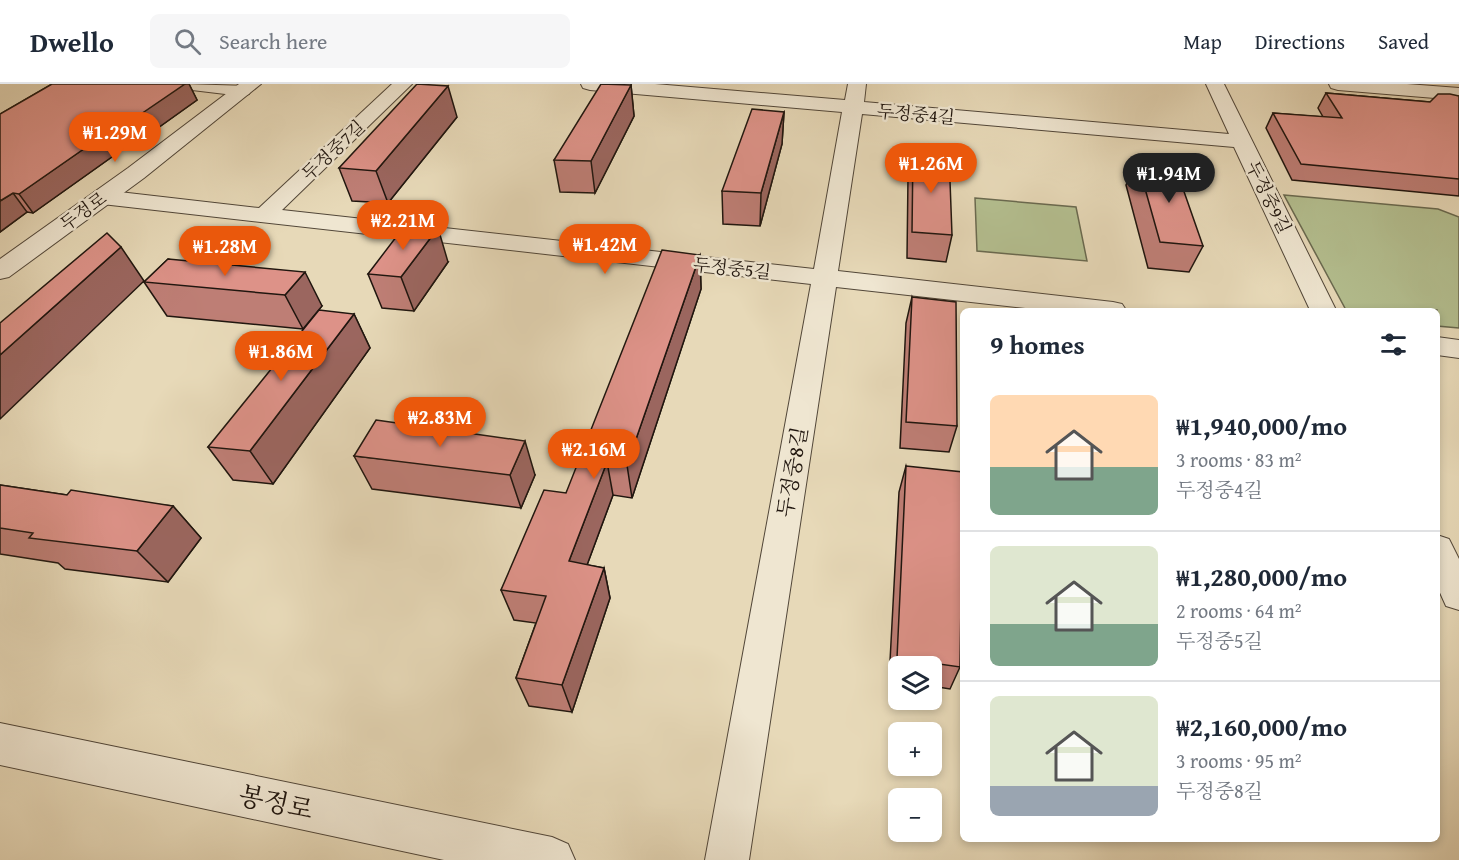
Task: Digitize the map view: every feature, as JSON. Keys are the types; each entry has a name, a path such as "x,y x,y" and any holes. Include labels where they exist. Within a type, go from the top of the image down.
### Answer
{"street":[{"path":"192,84 246,87"},
{"name":"두정중7길","path":"263,216 403,84"},
{"name":"두정중4길","path":"590,84 855,96 1242,141"},
{"name":"두정중9길","path":"1215,84 1322,308"},
{"path":"1338,84 1459,94"},
{"name":"두정로","path":"0,271 102,197 246,87"},
{"name":"두정중8길","path":"727,860 855,96"},
{"name":"두정중5길","path":"102,197 1095,308"},
{"path":"1440,346 1459,349"},
{"path":"1440,555 1459,595"},
{"name":"봉정로","path":"0,744 552,860"}],"green space":[{"path":"1284,195 1438,209 1459,217 1459,328 1440,326 1440,308 1345,308"},
{"path":"975,198 1076,207 1087,261 977,251"}],"building":[{"path":"52,84 185,84 116,131 111,130 19,194 13,193 0,201 0,114"},
{"path":"417,84 448,86 376,171 339,168"},
{"path":"601,84 631,85 591,161 554,160"},
{"path":"1326,93 1430,102 1438,94 1459,96 1459,179 1301,164 1273,113 1342,118"},
{"path":"752,109 784,112 761,193 722,191"},
{"path":"913,151 949,154 952,235 912,232"},
{"path":"1137,160 1174,163 1203,246 1160,242"},
{"path":"406,224 438,228 401,277 368,274"},
{"path":"107,233 121,247 0,355 0,323"},
{"path":"662,250 700,255 627,465 607,462 569,561 604,568 562,685 516,678 546,596 501,590 544,490 566,493"},
{"path":"168,259 305,272 285,295 144,282"},
{"path":"912,297 956,302 957,426 906,422"},
{"path":"319,310 354,314 250,451 208,447"},
{"path":"376,420 525,441 510,475 354,456"},
{"path":"906,466 960,472 960,667 942,664 942,656 897,656"},
{"path":"0,485 67,495 71,490 173,506 137,551 29,538 33,533 0,528"}]}
